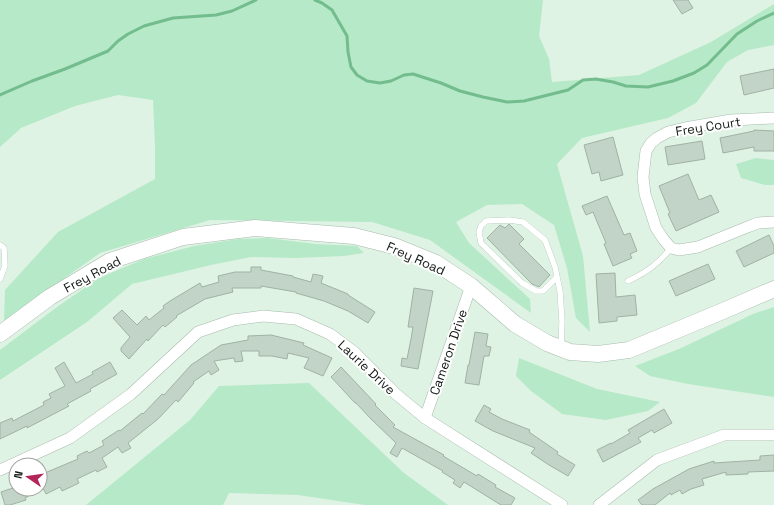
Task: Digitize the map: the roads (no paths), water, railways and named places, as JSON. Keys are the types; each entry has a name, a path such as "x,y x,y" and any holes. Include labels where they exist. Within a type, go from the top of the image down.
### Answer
{"street":[{"name":"Frey Court","path":"671,248 656,228 645,194 643,177 644,164 646,151 651,143 668,132 684,128 731,120 774,118"},
{"path":"671,248 679,250 698,247 745,228 758,224 774,222"},
{"name":"Frey Road","path":"0,334 50,297 110,261 183,237 255,228 354,236 394,246 436,263 471,286 515,324 547,343 570,352 598,354 629,350 774,289"},
{"name":"Cameron Drive","path":"425,418 471,286"},
{"name":"Laurie Drive","path":"0,470 70,438 132,394 198,332 233,320 263,316 296,319 330,334 354,352 396,394 425,418 562,505"},
{"path":"598,505 657,460 724,435 774,435"}],"lane":[{"path":"557,277 544,291 536,291 522,283 481,243 479,232 481,226 486,221 509,220 523,222 545,240 555,267 560,291 562,322 561,348"},
{"path":"0,245 4,248 5,266 0,279"},
{"path":"628,281 653,267 671,248"}],"waterway":[{"path":"0,95 108,51 128,34 144,26 173,18 216,15 232,11 256,0"},
{"path":"315,0 332,10 347,36 351,67 357,75 367,81 380,83 391,81 404,75 413,74 460,91 507,102 524,101 568,90 583,80 596,79 626,86 648,87 673,81 694,73 707,65 737,34 757,21 774,13"}]}
